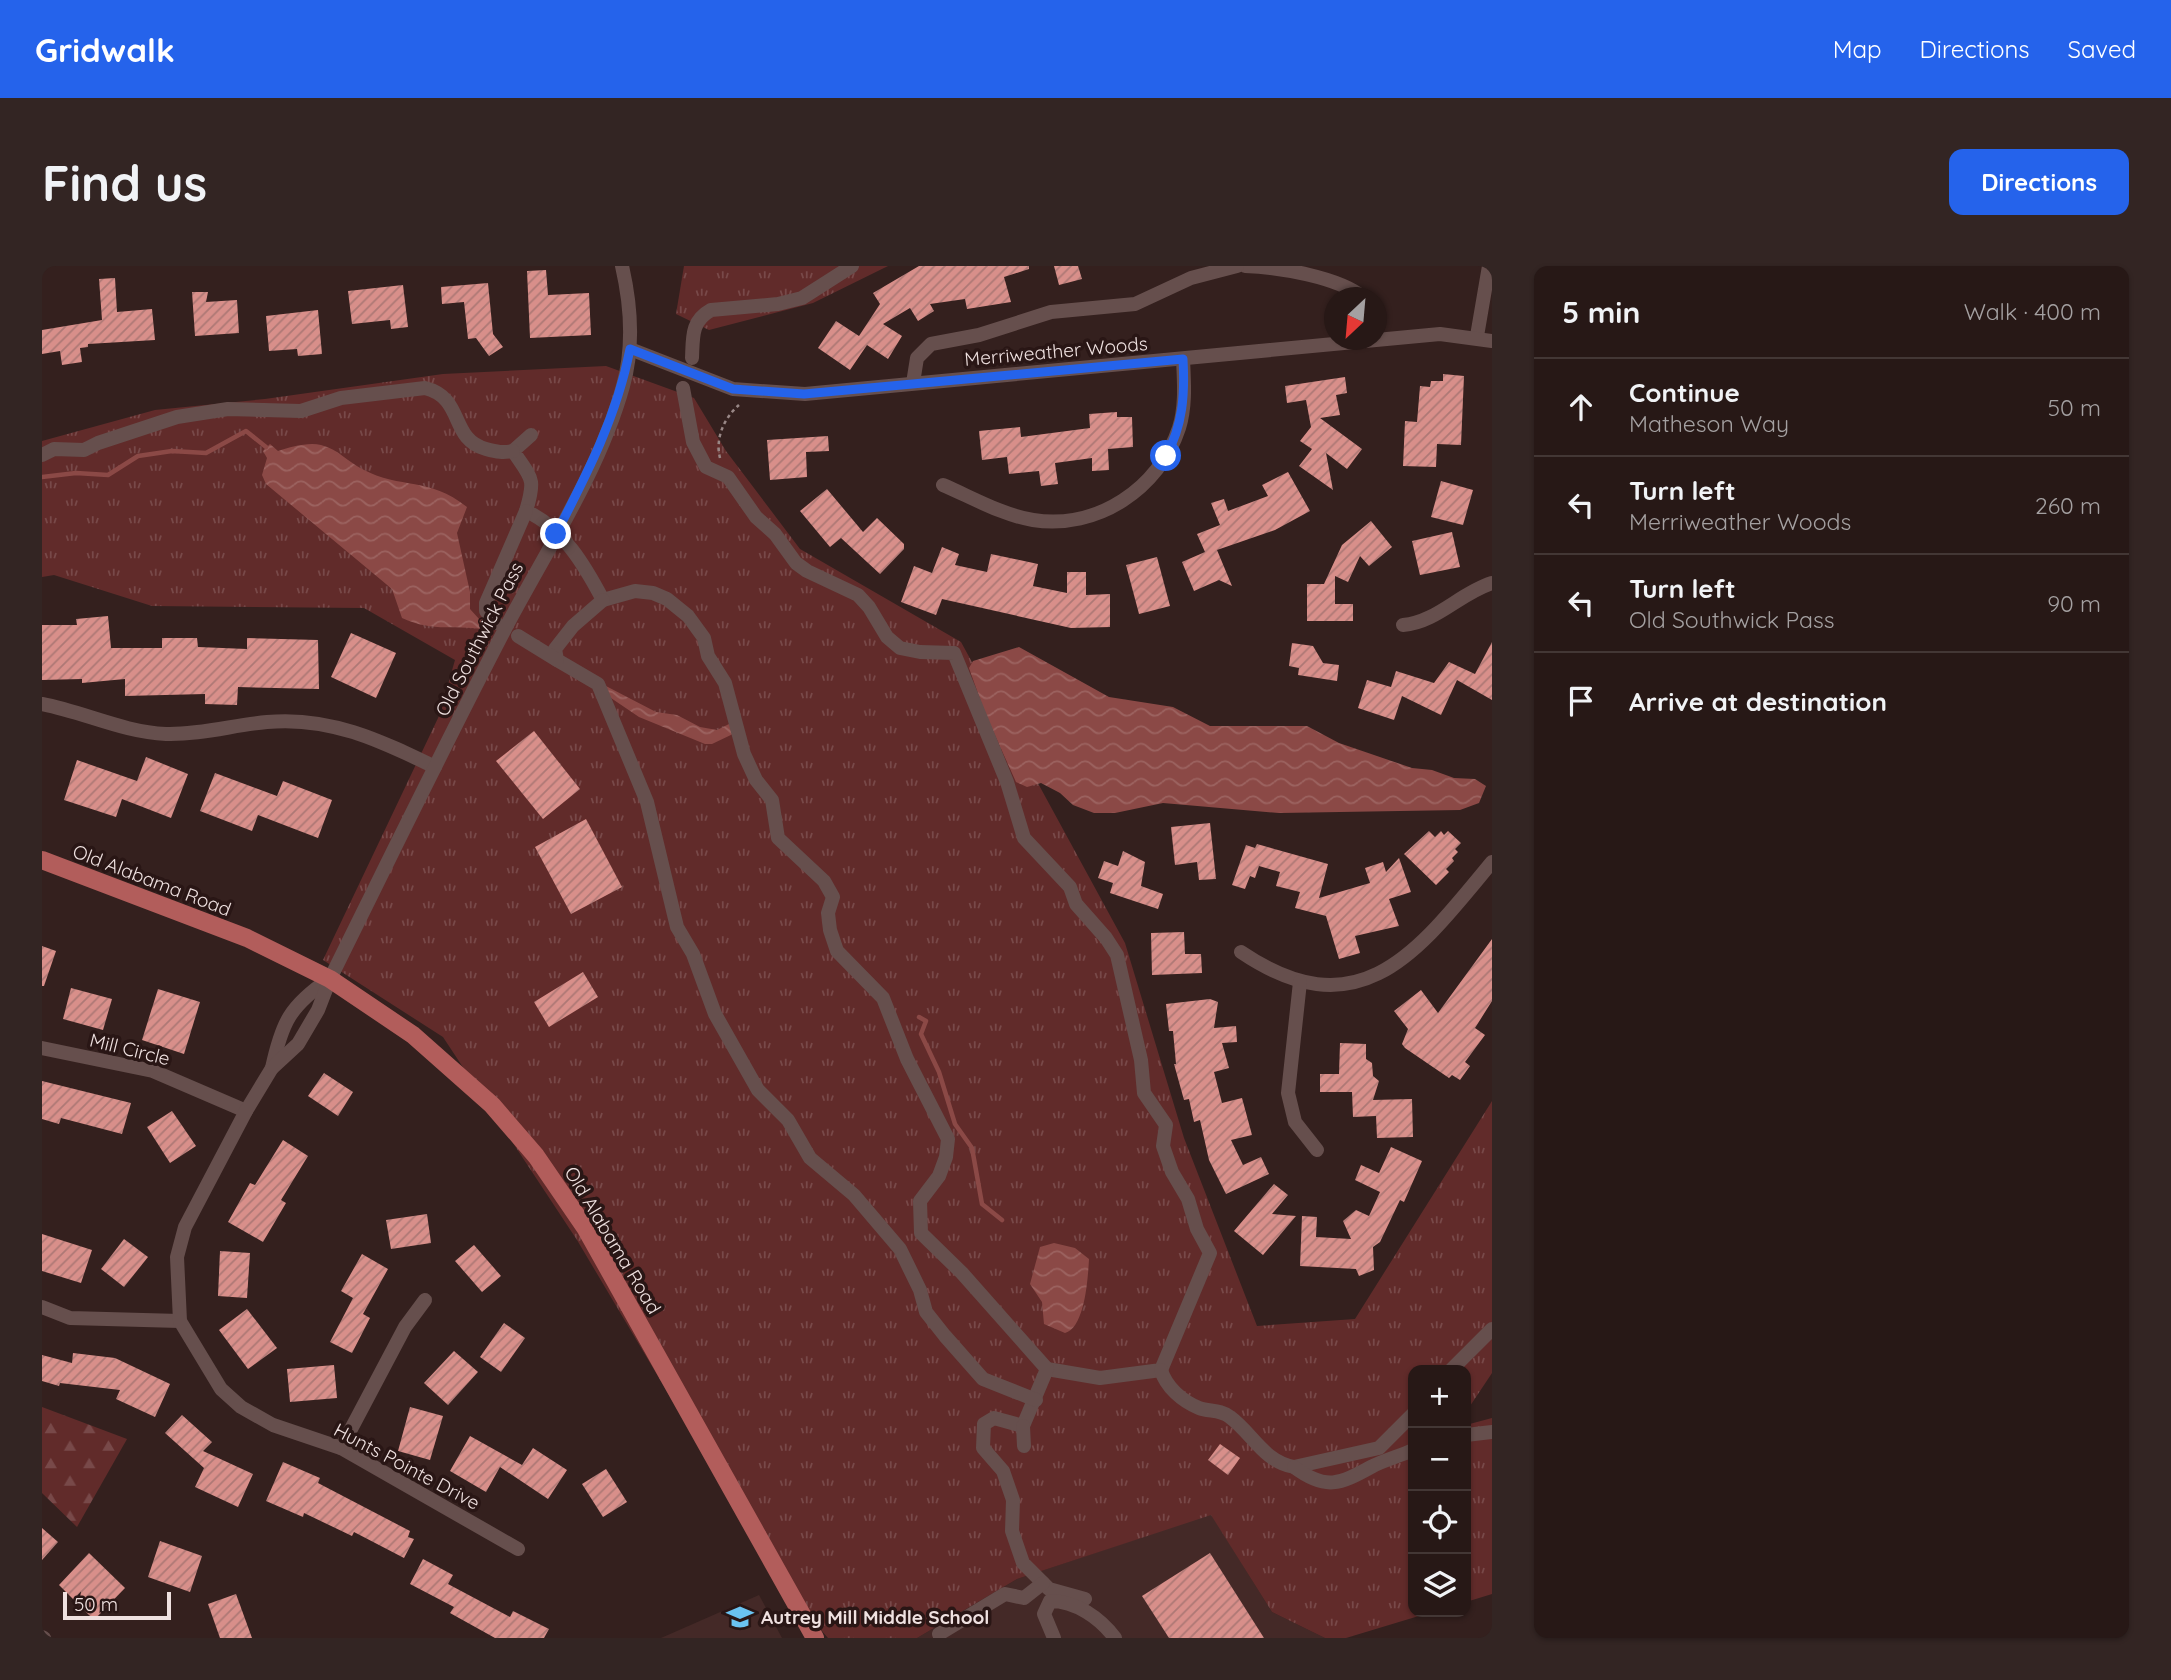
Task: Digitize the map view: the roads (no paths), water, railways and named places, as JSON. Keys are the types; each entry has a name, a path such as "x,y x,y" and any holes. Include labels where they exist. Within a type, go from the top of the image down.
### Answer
{"main road":[{"name":"Old Alabama Road","path":"42,860 247,938 330,979 387,1015 441,1057 492,1105 536,1156 586,1229 815,1638"}],"street":[{"name":"Old Southwick Pass","path":"330,979 435,767 596,457 623,387 630,349 629,309 622,266"},
{"path":"692,358 693,328 702,315 712,310 778,304 802,298 852,266"},
{"path":"913,383 916,358 931,344 979,335 1051,312 1135,304 1191,278 1237,266"},
{"path":"1245,266 1350,287"},
{"path":"1477,337 1489,266"},
{"name":"Merriweather Woods","path":"1387,333 1440,334 1492,341"},
{"name":"Merriweather Woods","path":"630,349 709,381 750,392 804,394 1183,359 1324,340"},
{"path":"943,485 1032,520 1083,518 1115,506 1148,481 1173,442 1183,407 1183,359"},
{"path":"42,455 54,449 84,450 177,417 229,409 301,411 341,398 425,388 436,391 449,402 455,411 461,431 470,443 502,453 513,451 531,435"},
{"path":"683,388 693,442 706,467 728,477 756,517 775,534 796,563 858,595 869,607 887,637 900,648 920,652 954,653 1007,782 1024,838 1070,887 1076,904 1106,937 1117,955 1141,1060 1144,1093 1166,1125 1163,1146 1172,1172 1188,1199 1197,1229 1210,1253 1161,1370 1165,1383 1201,1409 1213,1409 1229,1416 1264,1453 1282,1465 1294,1467 1368,1452 1384,1445 1408,1419"},
{"path":"496,623 486,611 486,603 534,492 531,480 513,451"},
{"path":"526,512 545,523 579,556 603,600"},
{"path":"1403,625 1426,620 1467,594 1492,583"},
{"path":"557,660 555,649 603,600 635,591 667,599 688,616 704,638 708,656 725,683 735,711 739,738 756,780 772,800 778,838 824,881 833,897 829,921 836,951 883,998 907,1059 947,1139 946,1157 939,1176 920,1201 921,1233 962,1272 1047,1369 1100,1378 1161,1370"},
{"path":"518,636 598,684 647,802 677,927 694,954 715,1014 738,1060 766,1101 792,1126 810,1158 853,1195 900,1249 920,1290 926,1312 945,1336 983,1379 1036,1401"},
{"path":"42,704 67,709 128,729 167,734 269,722 312,722 368,735 435,767"},
{"path":"1241,953 1269,971 1300,982 1337,986 1355,984 1386,971 1437,928 1492,862"},
{"name":"Hunts Pointe Drive","path":"272,1068 279,1034 300,999 330,979"},
{"name":"Hunts Pointe Drive","path":"330,979 298,1044 272,1068 246,1111 184,1227 177,1258 180,1321 221,1389 241,1407 273,1425 341,1448 518,1549"},
{"path":"1300,982 1288,1093 1294,1122 1317,1150"},
{"name":"Mill Circle","path":"42,1048 153,1071 246,1111"},
{"path":"341,1448 405,1327 425,1300"},
{"path":"42,1307 70,1318 180,1321"},
{"path":"1456,1365 1492,1329"},
{"path":"1024,1446 1023,1426 1036,1401 1047,1369"},
{"path":"1023,1426 994,1418 984,1424 983,1448 1003,1472 1013,1500 1012,1531 1023,1563 1049,1590 1085,1599"},
{"path":"1471,1434 1492,1432"},
{"path":"1384,1445 1393,1458"},
{"path":"1294,1467 1308,1478 1347,1481 1373,1465 1408,1452"},
{"path":"939,1634 1005,1594 1024,1598 1043,1583"},
{"path":"1054,1638 1044,1614 1050,1601 1064,1601 1093,1625 1115,1638"}],"water":[{"path":"270,444 278,451 316,444 327,447 376,475 440,491 467,507 457,533 470,592 470,609 489,630 435,627 402,618 392,589 266,484 262,475 267,458 263,451"},
{"path":"1019,647 1109,697 1173,707 1210,726 1307,726 1339,743 1412,768 1432,770 1454,778 1475,779 1486,786 1479,803 1460,810 1279,813 1163,803 1115,813 1094,813 1073,805 1060,793 1041,783 1027,787 1016,782 985,713 969,668 973,661"},
{"path":"604,685 656,712 677,715 700,727 717,730 733,722 735,733 712,744 705,744 639,717 608,696"},
{"path":"1054,1243 1075,1248 1089,1259 1081,1312 1072,1329 1065,1333 1044,1324 1042,1302 1030,1284 1040,1247"}],"waterway":[{"path":"42,477 76,473 108,475 138,456 172,451 206,453 246,431 266,447"},
{"path":"919,1017 926,1021 921,1034 939,1072 955,1124 972,1148 982,1204 1002,1220"}],"place":[{"name":"Autrey Mill Middle School","path":"740,1617"}]}
